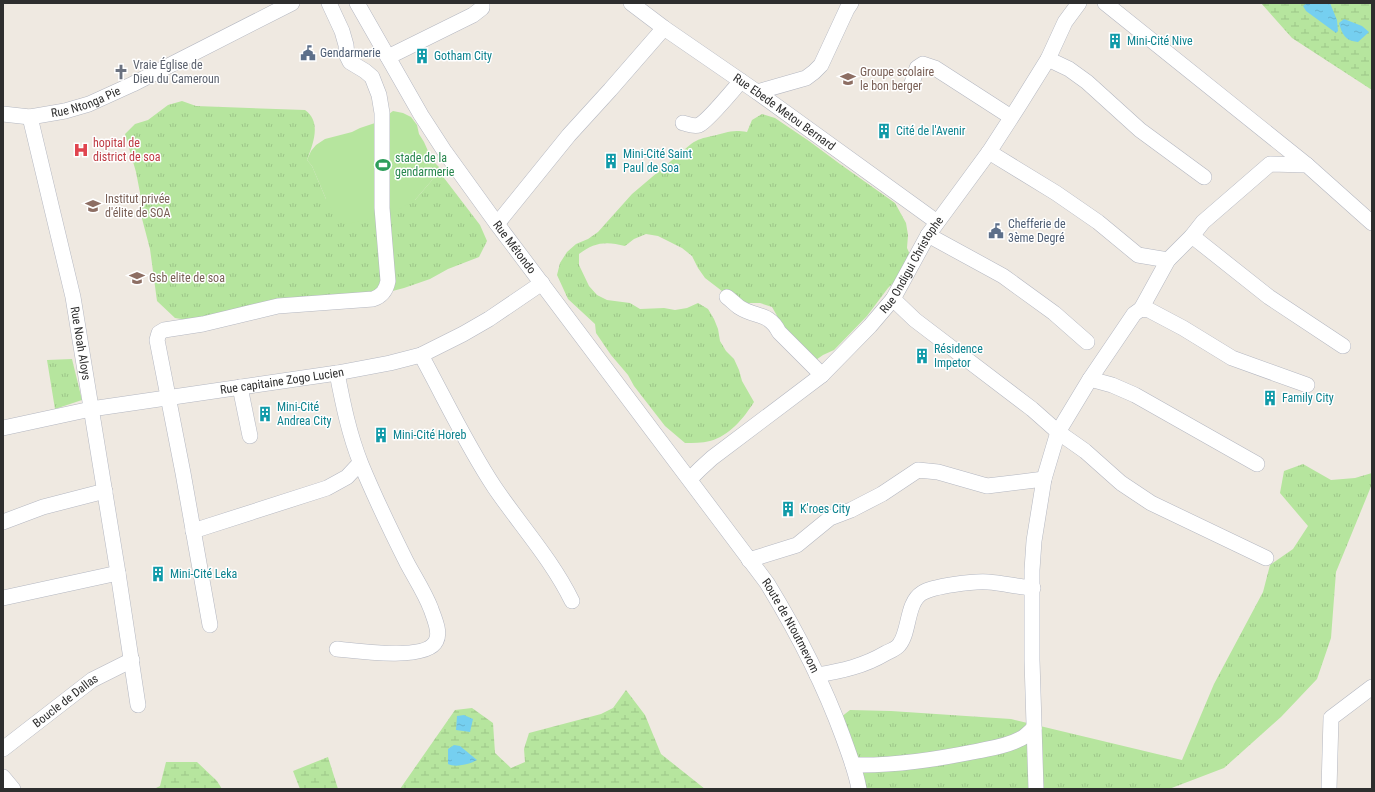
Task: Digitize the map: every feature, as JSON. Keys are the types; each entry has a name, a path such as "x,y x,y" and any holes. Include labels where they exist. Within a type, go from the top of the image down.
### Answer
{"street":[{"name":"Rue Ntonga Pie","path":"3,114 30,117 76,109 110,95 292,3"},
{"path":"210,625 184,473 157,340 159,334 164,330 203,324 278,306 373,298 381,296 386,289 388,281 382,208 382,113 379,95 372,77 350,62 347,56 342,31 328,3"},
{"name":"Rue Métondo","path":"357,3 445,152 497,224 690,480"},
{"path":"388,57 472,15 482,8 482,3"},
{"name":"Rue Ebede Metou Bernard","path":"630,3 757,92 937,222"},
{"path":"757,92 806,78 814,72 820,65 851,3"},
{"name":"Rue Ondigui Christophe","path":"690,480 712,458 822,375 870,326 893,299 928,235 989,152 1048,59 1065,22 1079,3"},
{"path":"1105,3 1307,165 1372,223"},
{"path":"497,224 568,135 610,90 664,28"},
{"path":"1048,59 1069,69 1087,82 1140,130 1204,178"},
{"path":"912,83 917,68 923,64 935,68 1011,117"},
{"path":"683,123 699,125 741,81"},
{"name":"Rue Noah Aloys","path":"30,117 73,297 138,705"},
{"path":"989,152 1056,193 1098,222 1138,255 1168,260"},
{"path":"1036,789 1032,660 1034,541 1044,479 1058,432 1090,379 1134,314 1141,309 1168,260 1192,236 1203,222 1270,164 1307,165"},
{"path":"928,235 1003,276 1054,313 1087,342"},
{"path":"1192,236 1269,297 1343,346"},
{"name":"Rue capitaine Zogo Lucien","path":"3,428 91,409 337,373 421,355 489,319 542,282"},
{"path":"727,296 740,307 769,319 775,324 784,338 822,375"},
{"path":"893,299 915,320 1017,397 1121,483 1151,503 1266,558"},
{"path":"1141,309 1149,310 1177,324 1232,358 1307,385"},
{"path":"421,355 474,453 495,488 557,572 572,601"},
{"path":"337,373 350,434 360,463 375,499 430,608 438,632 437,641 431,648 413,652 370,653 337,649"},
{"path":"1090,379 1112,385 1135,395 1257,464"},
{"path":"240,388 250,436"},
{"path":"193,531 328,488 346,477 360,463"},
{"path":"750,560 797,545 830,518 851,510 882,494 918,470 938,472 987,486 1044,479"},
{"name":"Route de Ntoutmevom","path":"690,480 767,583 792,623 835,716 853,765 859,789"},
{"path":"3,522 43,507 104,491"},
{"path":"3,598 118,572"},
{"path":"817,675 843,671 872,662 899,645 914,601 922,593 938,588 986,582 1033,588"},
{"name":"Boucle de Dallas","path":"3,749 92,680 132,660"},
{"path":"1329,789 1332,718 1372,687"},
{"path":"853,765 890,764 954,756 1004,746 1019,740 1034,728"},
{"path":"3,777 12,789"}],"green space":[{"path":"1261,3 1372,3 1372,90 1292,38"},
{"path":"182,101 196,106 305,110 310,115 315,127 312,147 307,160 312,166 326,199 415,200 433,179 441,174 480,225 487,241 479,257 448,269 430,279 381,294 188,320 175,318 157,301 150,249 140,211 141,198 136,172 125,134 135,124 148,120 168,105"},
{"path":"393,111 403,113 411,117 417,125 419,134 432,160 439,167 441,174 433,179 415,200 391,214 346,224 338,221 326,199 312,166 307,160 311,151 316,145 325,139 352,132 378,122"},
{"path":"762,114 775,118 895,203 906,223 908,235 907,248 912,259 867,316 834,350 813,362 791,340 772,307 760,303 735,301 705,278 692,256 682,248 658,236 646,234 634,239 625,246 612,243 595,245 579,254 579,265 589,286 597,295 607,300 630,303 640,309 664,308 675,310 687,308 698,303 708,309 714,319 718,329 720,341 726,351 734,359 742,381 754,402 746,414 730,431 717,439 707,442 685,443 665,426 634,386 628,375 611,355 596,333 595,324 568,299 557,275 560,263 567,252 576,244 588,239 598,232 632,194 691,144 701,139 729,132 747,132 752,120"},
{"path":"72,359 82,400 55,409 47,360"},
{"path":"1303,464 1331,480 1355,478 1372,473 1372,484 1336,572 1331,638 1317,679 1281,717 1224,768 1169,789 858,789 836,721 850,710 891,711 1011,719 1182,760 1214,684 1263,592 1270,565 1293,549 1308,526 1280,493 1284,471"},
{"path":"626,690 645,715 661,754 705,789 400,789 455,710 472,708 493,723 495,753 511,768 525,762 524,749 529,733 601,714 613,708"},
{"path":"328,757 338,789 300,789 293,771"},
{"path":"166,762 197,762 217,781 222,789 154,789 160,786"}],"water":[{"path":"1307,3 1330,3 1337,20 1338,31 1336,33 1306,11 1303,6"},
{"path":"1344,19 1362,26 1369,32 1358,42 1350,40 1343,34 1339,23"},
{"path":"464,715 473,719 470,732 456,730 457,716"},
{"path":"454,745 460,746 477,760 463,765 455,766 448,764 448,749"}],"place":[{"name":"Mini-Cité Nive","path":"1115,41"},
{"name":"Gendarmerie","path":"308,53"},
{"name":"Gotham City","path":"422,56"},
{"name":"Vraie Église de Dieu du Cameroun","path":"121,72"},
{"name":"Groupe scolaire le bon berger","path":"848,79"},
{"name":"Cité de l'Avenir","path":"884,131"},
{"name":"hopital de district de soa","path":"81,150"},
{"name":"Mini-Cité Saint Paul de Soa","path":"611,161"},
{"name":"stade de la gendarmerie","path":"383,165"},
{"name":"Institut privée d'élite de SOA","path":"93,206"},
{"name":"Chefferie de 3ème Degré","path":"996,231"},
{"name":"Gsb elite de soa","path":"137,278"},
{"name":"Résidence Impetor","path":"922,356"},
{"name":"Family City","path":"1270,398"},
{"name":"Mini-Cité Andrea City","path":"265,414"},
{"name":"Mini-Cité Horeb","path":"381,435"},
{"name":"K'roes City","path":"788,509"},
{"name":"Mini-Cité Leka","path":"158,574"}]}
